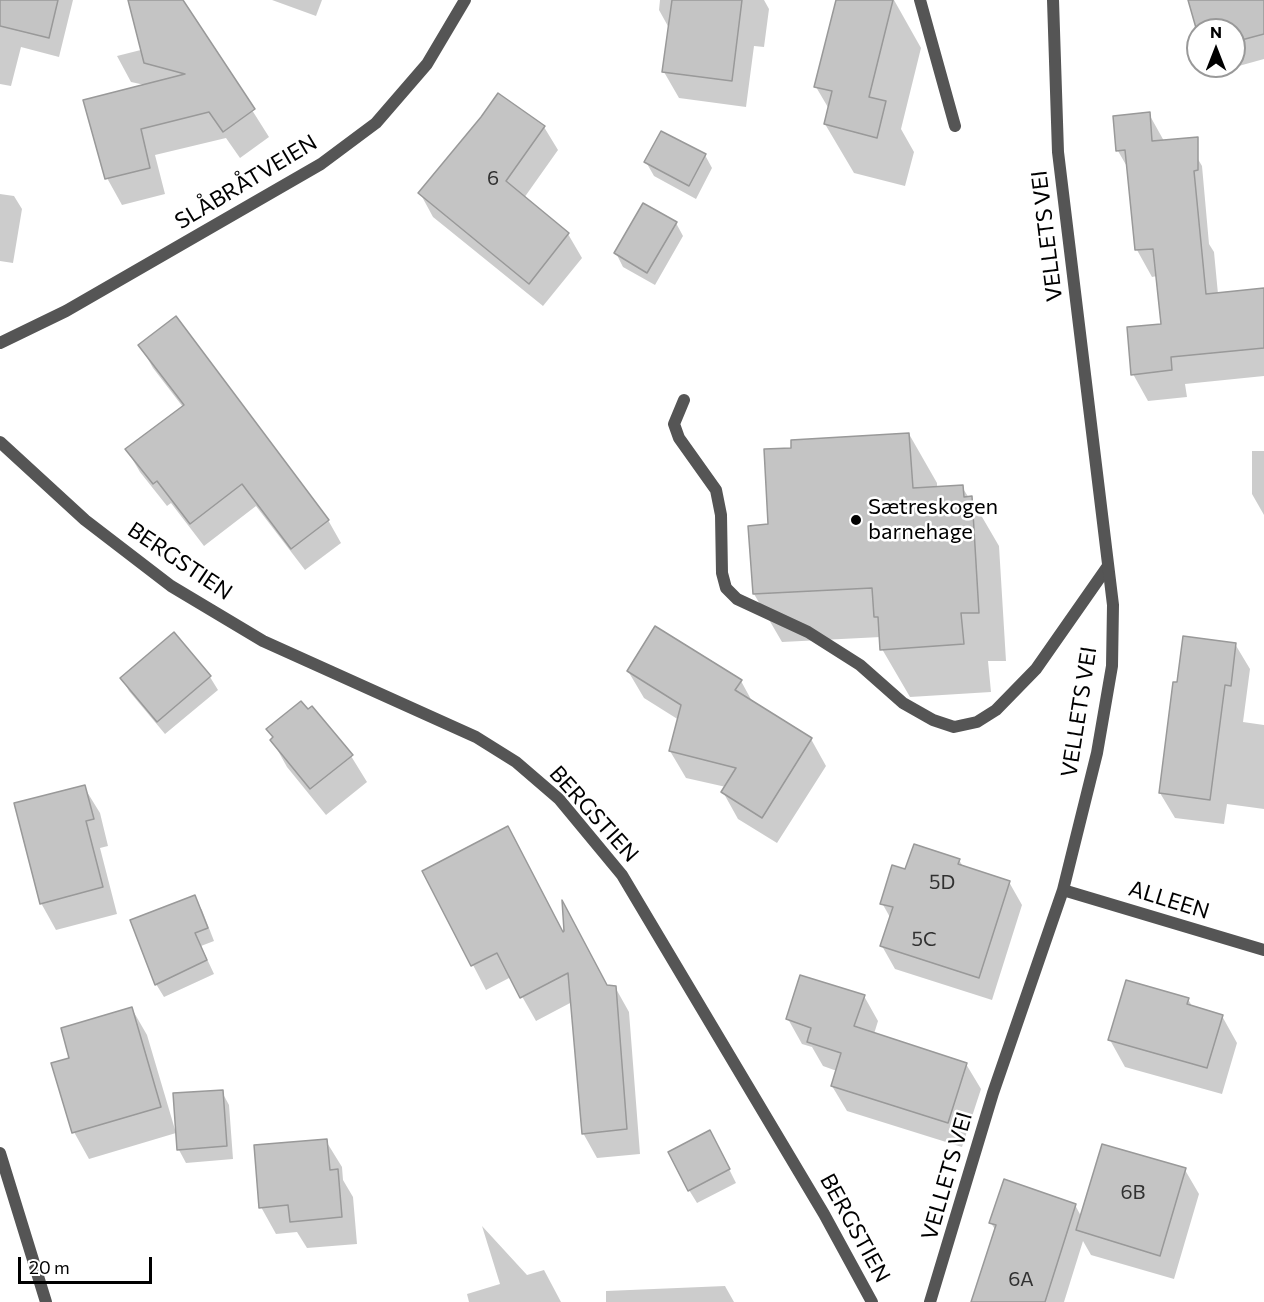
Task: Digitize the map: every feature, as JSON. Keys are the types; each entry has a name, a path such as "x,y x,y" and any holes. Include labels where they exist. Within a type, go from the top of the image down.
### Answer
{"street":[{"name":"SLÅBRÅTVEIEN","path":"0,343 66,311 321,164 376,123 427,64 465,0"},
{"path":"920,0 955,126"},
{"name":"VELLETS VEI","path":"930,1302 993,1093 1063,890 1097,753 1112,666 1113,605 1058,152 1053,0"},
{"path":"684,400 674,424 679,438 716,490 721,515 722,573 726,588 737,599 808,632 860,665 903,703 933,720 954,726 977,722 996,710 1036,669 1108,566"},
{"name":"BERGSTIEN","path":"0,442 86,520 171,586 263,640 476,737 516,762 558,799 622,875 824,1214 872,1302"},
{"name":"ALLEEN","path":"1063,890 1264,950"},
{"path":"0,1153 46,1302"}],"building":[{"path":"0,0 58,0 49,38 0,26"},
{"path":"128,0 183,0 255,109 223,132 209,112 141,129 150,168 105,179 83,100 185,74 144,63"},
{"path":"672,0 742,0 732,81 662,72"},
{"path":"836,0 893,0 869,97 886,101 877,138 824,124 832,91 814,87"},
{"path":"1188,0 1264,0 1264,34 1246,39 1246,18 1193,18"},
{"path":"498,93 545,126 506,181 569,233 529,284 418,193"},
{"path":"1150,112 1152,141 1198,137 1198,170 1194,171 1206,294 1264,288 1264,348 1171,357 1172,370 1131,375 1127,327 1161,324 1153,249 1135,250 1125,150 1116,151 1113,116"},
{"path":"661,131 706,154 689,186 644,162"},
{"path":"643,203 677,222 647,273 614,253"},
{"path":"176,316 329,520 291,549 242,484 190,524 157,481 153,484 125,449 184,405 138,345"},
{"path":"909,433 913,488 963,485 964,497 972,496 979,613 961,613 964,644 880,650 878,617 874,617 872,588 753,594 748,526 768,524 764,449 791,448 791,440"},
{"path":"655,626 742,680 735,690 812,738 762,818 721,792 736,768 669,751 681,705 627,671"},
{"path":"174,632 211,676 157,722 120,678"},
{"path":"1183,636 1236,643 1231,686 1225,685 1210,800 1159,793 1173,682 1177,682"},
{"path":"301,701 308,709 312,706 353,755 310,789 270,740 273,737 266,729"},
{"path":"85,785 94,819 86,821 103,887 40,904 14,803"},
{"path":"508,826 563,932 562,900 607,985 616,986 627,1129 582,1134 568,973 520,998 497,953 471,966 422,871"},
{"path":"914,844 960,859 958,864 1010,881 979,978 880,946 893,907 880,904 892,865 905,869"},
{"path":"195,895 208,928 195,933 207,960 155,985 130,920"},
{"path":"800,975 865,995 854,1026 967,1063 948,1123 831,1086 841,1053 807,1042 811,1028 786,1019"},
{"path":"1126,980 1189,998 1187,1004 1223,1015 1207,1068 1108,1040"},
{"path":"132,1007 161,1107 72,1133 51,1063 69,1058 61,1028"},
{"path":"223,1090 227,1146 177,1150 173,1093"},
{"path":"710,1130 730,1169 688,1191 668,1152"},
{"path":"327,1139 330,1170 338,1169 342,1217 290,1222 288,1205 259,1208 254,1145"},
{"path":"1102,1144 1186,1168 1160,1256 1076,1230"},
{"path":"1004,1179 1076,1204 1045,1302 971,1302 996,1225 989,1223"}],"place":[{"name":"Sætreskogen barnehage","path":"856,520"}]}
